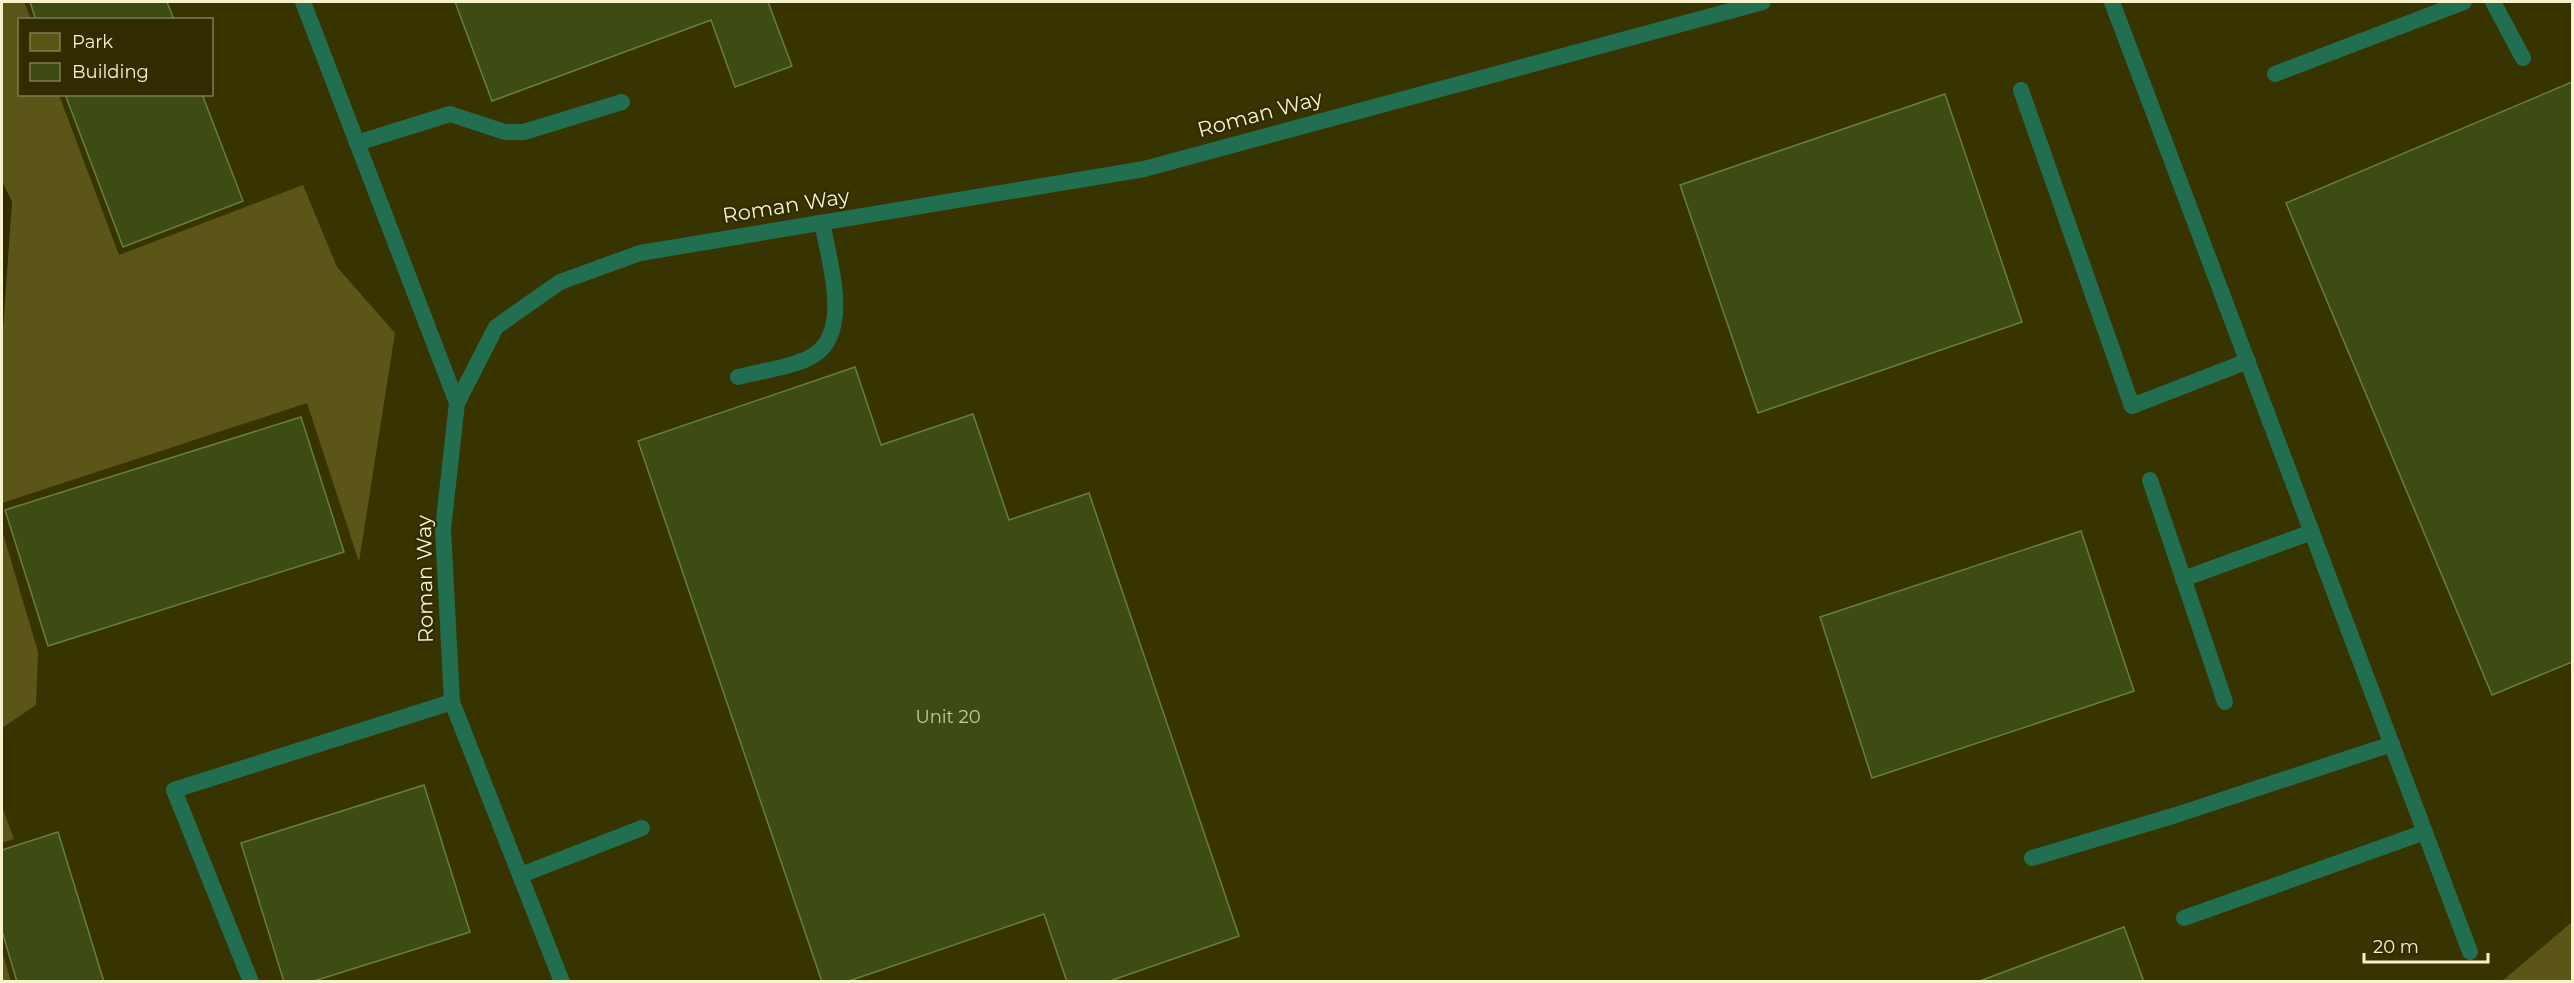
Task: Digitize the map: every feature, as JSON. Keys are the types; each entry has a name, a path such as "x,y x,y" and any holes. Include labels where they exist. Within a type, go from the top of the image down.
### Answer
{"lane":[{"path":"303,2 457,403"},
{"name":"Roman Way","path":"562,981 452,702 443,529 457,403 496,327 560,282 640,253 1144,169 1763,2"},
{"path":"2112,2 2470,952"},
{"path":"2276,74 2464,2"},
{"path":"2493,2 2523,58"},
{"path":"2021,90 2132,406 2248,361"},
{"path":"357,143 450,114 505,132 524,132 622,102"},
{"path":"738,377 805,360 823,349 831,336 835,324 835,296 822,223"},
{"path":"2150,480 2225,702"},
{"path":"2183,579 2312,532"},
{"path":"251,981 174,790 452,702"},
{"path":"2032,858 2176,815 2392,744"},
{"path":"521,875 642,828"},
{"path":"2184,918 2426,832"}],"shaded area":[{"path":"2,2 2572,2 2572,922 2502,981 2,982 2,426 91,393 2,94"}],"green space":[{"path":"2,2 24,2 31,18 18,18 18,96 59,96 119,255 303,185 337,267 395,333 359,562 307,403 2,503 2,343 12,202 2,181"},
{"path":"2,530 38,652 36,705 2,728"},
{"path":"2,807 14,839 2,843"},
{"path":"2572,922 2572,981 2502,981"},
{"path":"2,951 11,981 2,981"}],"building":[{"path":"30,2 167,2 173,18 35,18"},
{"path":"455,2 768,2 792,66 735,87 711,20 492,101"},
{"path":"2572,82 2572,662 2492,695 2286,203"},
{"path":"1945,94 2022,322 1758,413 1680,185"},
{"path":"66,96 203,96 243,201 123,247"},
{"path":"855,367 881,445 973,414 1009,520 1089,493 1239,936 1107,982 1067,982 1044,914 846,982 822,982 638,441"},
{"path":"301,417 344,552 48,646 5,510"},
{"path":"2081,531 2134,691 1872,778 1820,617"},
{"path":"424,785 470,932 311,982 284,982 241,843"},
{"path":"58,832 104,982 17,982 2,931 2,850"},
{"path":"2124,927 2144,982 1977,982"}]}
